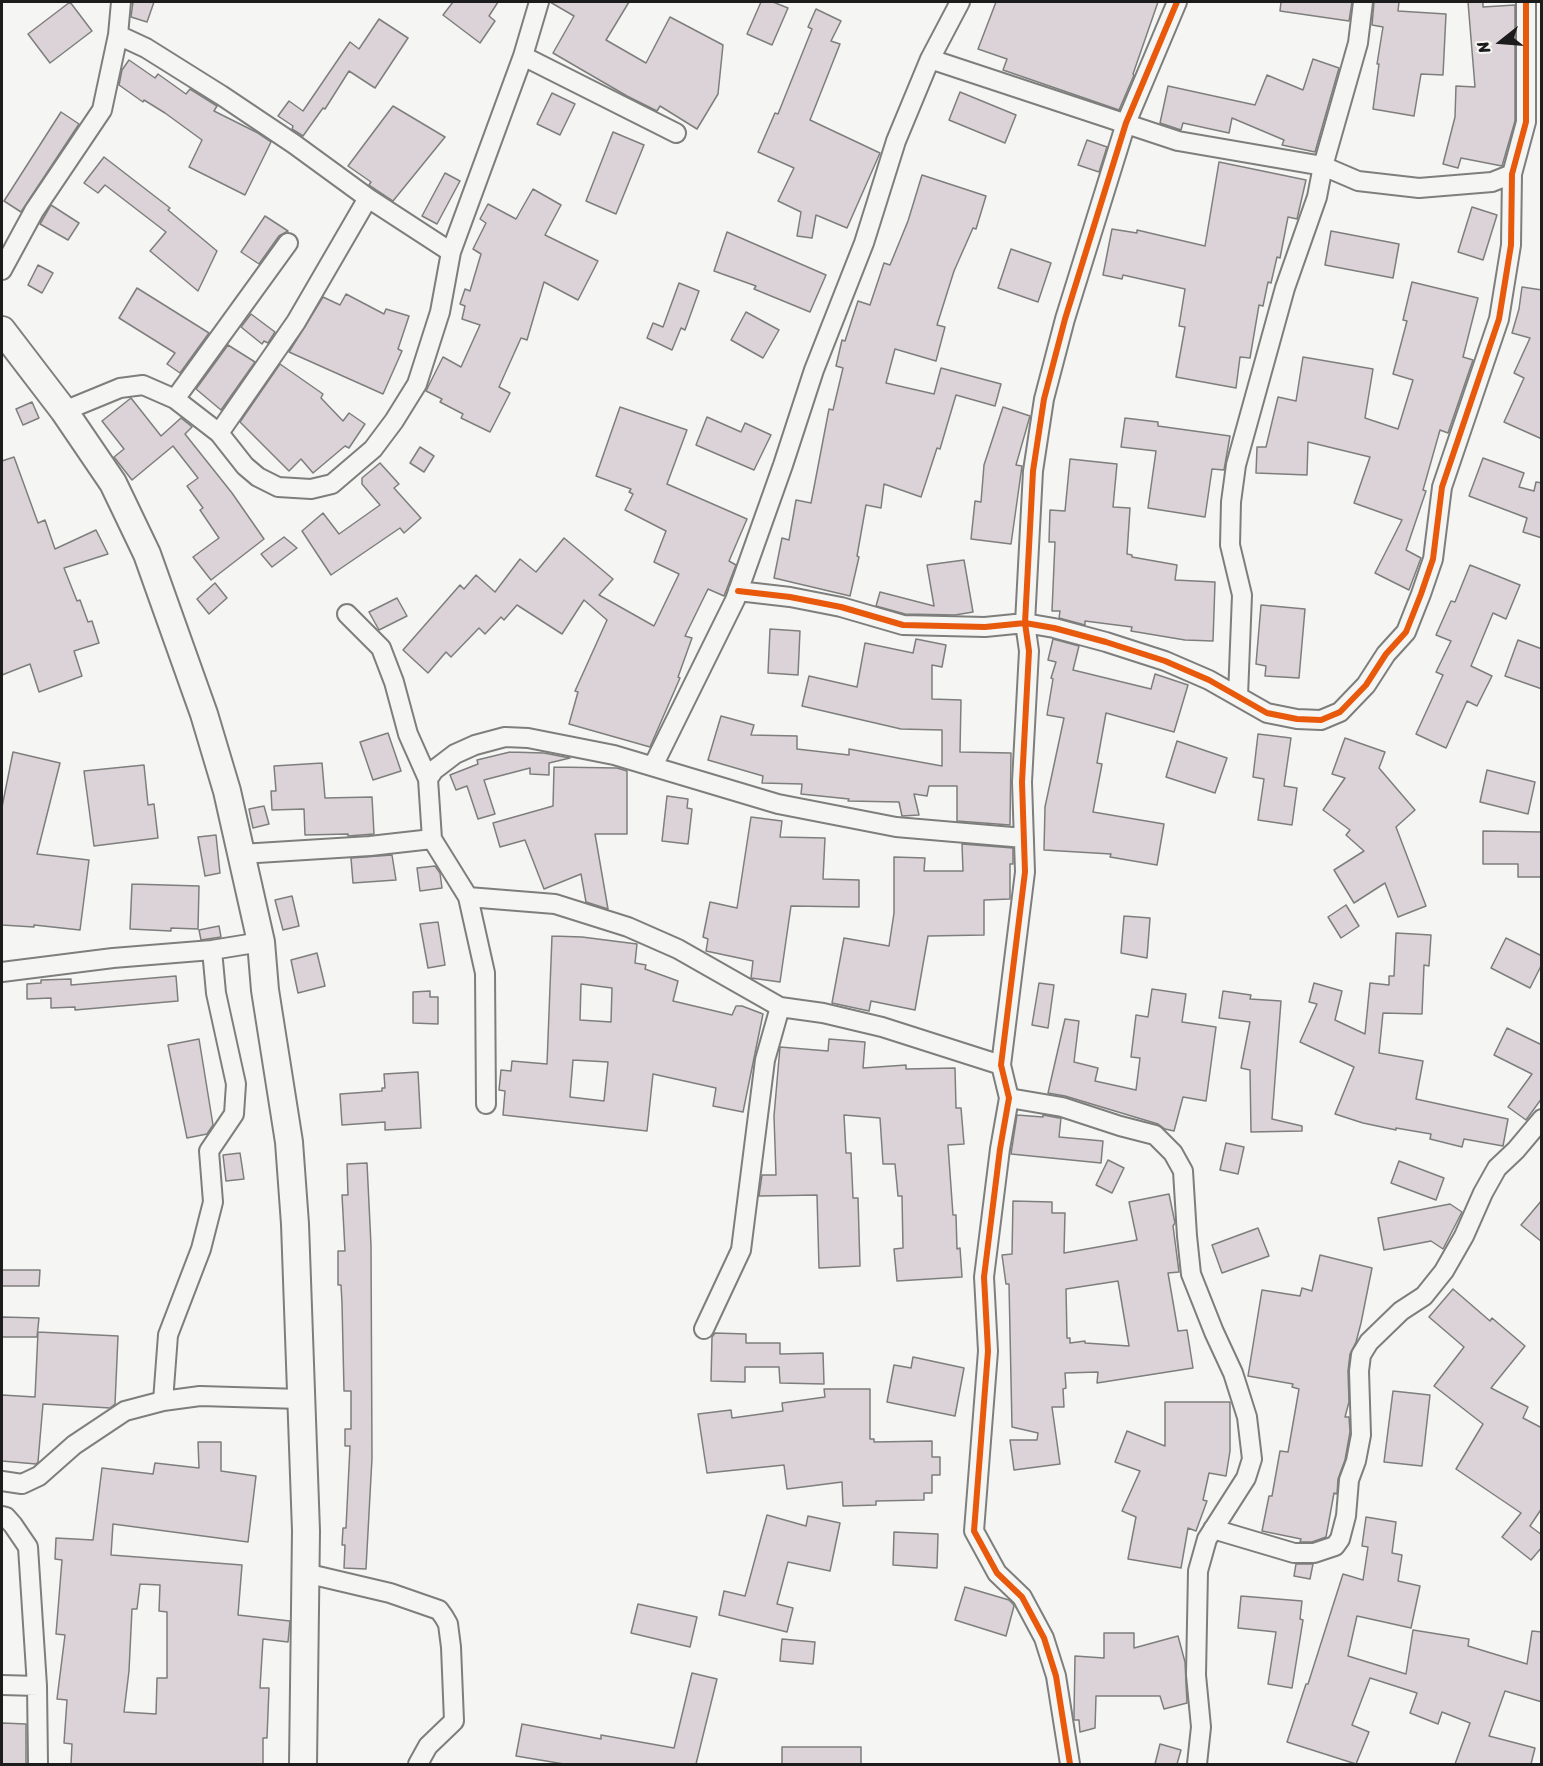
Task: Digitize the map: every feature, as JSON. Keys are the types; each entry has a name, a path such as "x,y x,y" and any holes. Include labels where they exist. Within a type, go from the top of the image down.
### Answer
{"main road":[{"path":"2,330 64,411 113,483 147,554 204,714 227,790 261,942 265,990 289,1142 298,1296 306,1531 303,1764"}],"street":[{"path":"4,260 102,110 118,35 121,2"},
{"path":"64,411 120,388 143,385 175,399 219,433 245,466 258,477 278,487 311,489 332,484 373,449 417,384 440,312 451,252 524,56 539,2"},
{"path":"653,766 738,591 814,370 864,243 896,141 930,59 960,2"},
{"path":"1070,1764 1056,1676 1044,1638 1022,1597 997,1573 974,1531 988,1351 984,1276 1000,1149 1010,1098 1001,1065 1025,872 1022,782 1029,651 1025,623 1033,471 1044,399 1065,319 1126,123 1178,2"},
{"path":"1238,696 1242,595 1230,545 1231,502 1236,465 1284,288 1317,197 1323,166 1358,43 1363,2"},
{"path":"738,591 790,597 831,605 903,625 985,627 1025,623 1054,628 1165,661 1238,696 1267,713 1297,719 1321,720 1340,712 1366,685 1386,654 1406,632 1433,559 1442,487 1498,319 1511,245 1512,174 1534,124 1526,2"},
{"path":"118,35 146,48 198,80 294,144 368,198 451,252"},
{"path":"524,56 676,133"},
{"path":"930,59 1178,141 1323,166 1358,181 1419,188 1492,182 1512,174"},
{"path":"1492,182 1511,197"},
{"path":"219,433 296,322 368,198"},
{"path":"175,399 288,243"},
{"path":"347,614 381,648 394,682 408,734 428,779 432,839 468,897 485,973 486,1104"},
{"path":"428,779 434,770 455,754 475,745 505,737 528,738 653,766 790,806 896,827 1024,838"},
{"path":"241,854 370,846 432,839"},
{"path":"468,897 555,904 628,927 678,949 780,1007 823,1013 882,1027 1001,1065"},
{"path":"2,972 113,958 212,950 261,942"},
{"path":"163,1401 168,1335 201,1249 213,1203 210,1151 234,1114 237,1084 216,993 212,950"},
{"path":"704,1329 741,1250 765,1060 780,1007"},
{"path":"1010,1098 1062,1107 1155,1135 1173,1153 1183,1171 1191,1274 1233,1373 1247,1417 1252,1443 1252,1459 1246,1478 1207,1539 1198,1571 1196,1675 1201,1727 1197,1764"},
{"path":"1213,1529 1294,1553 1314,1553 1335,1546 1340,1539 1346,1516 1349,1480 1356,1461 1361,1435 1359,1371 1361,1355 1369,1342 1401,1311 1424,1296 1444,1271 1497,1168 1516,1150 1542,1119"},
{"path":"2,1481 22,1484 39,1476 74,1445 125,1411 163,1401 200,1396 301,1399"},
{"path":"2,1516 13,1525 28,1547 38,1686 38,1764"},
{"path":"306,1573 390,1593 439,1610 444,1617 448,1624 451,1647 454,1721 428,1746 418,1764"},
{"path":"2,1685 38,1686"}],"building":[{"path":"70,2 92,31 50,63 28,34"},
{"path":"133,2 154,2 147,22 131,17"},
{"path":"453,2 498,2 489,16 495,21 480,43 443,15"},
{"path":"550,2 629,2 606,40 646,63 670,17 723,45 718,94 697,129 660,106 657,111 627,96 553,53 574,16"},
{"path":"761,2 773,2 788,8 772,45 747,34"},
{"path":"996,2 1158,2 1134,75 1119,110 1003,70 1007,59 978,49"},
{"path":"1281,2 1352,2 1349,21 1280,11"},
{"path":"1374,2 1399,2 1398,11 1446,14 1443,75 1421,74 1414,116 1373,109 1383,27 1372,25"},
{"path":"1468,2 1483,2 1483,7 1515,5 1515,121 1502,166 1461,158 1458,168 1443,164 1455,117 1456,86 1475,87"},
{"path":"816,9 841,21 831,41 840,44 810,120 880,153 847,228 816,215 812,238 797,236 801,212 778,201 794,168 758,152 775,113 778,114 812,29 808,27"},
{"path":"379,19 408,38 375,88 349,71 325,109 323,108 303,136 292,129 293,126 278,116 289,101 303,111 350,42 359,49"},
{"path":"1313,59 1339,68 1315,152 1282,145 1284,140 1232,118 1229,133 1183,123 1181,130 1160,123 1168,86 1255,105 1267,75 1303,90"},
{"path":"129,60 155,78 158,74 186,94 190,89 217,106 214,111 271,142 245,195 189,167 202,140 165,113 144,100 143,102 119,85 122,70"},
{"path":"960,92 1016,115 1005,143 949,120"},
{"path":"552,93 575,104 560,135 537,124"},
{"path":"393,106 445,137 393,201 369,185 371,182 348,166"},
{"path":"61,112 79,124 21,212 4,201"},
{"path":"613,132 644,145 616,214 586,201"},
{"path":"1087,140 1107,147 1099,172 1078,165"},
{"path":"104,157 170,208 168,210 217,251 198,291 150,251 166,232 105,185 98,193 84,183"},
{"path":"1219,162 1306,180 1297,219 1288,217 1280,258 1277,257 1271,283 1268,282 1263,306 1259,305 1250,358 1240,357 1236,388 1176,377 1185,327 1179,326 1185,289 1123,275 1122,279 1103,275 1112,229 1137,233 1137,230 1205,246"},
{"path":"445,173 460,181 437,224 422,216"},
{"path":"922,175 986,196 976,229 973,228 954,271 937,325 945,327 936,361 895,349 886,383 934,394 941,368 1001,384 995,406 956,395 940,449 937,448 921,497 884,484 881,508 866,505 857,556 859,557 850,596 774,578 782,538 789,540 796,500 811,503 829,409 833,410 843,368 836,366 842,340 845,341 858,301 870,305 884,263 890,265 908,221"},
{"path":"533,189 561,205 545,235 598,261 578,300 544,282 527,340 521,338 499,387 510,393 490,432 461,418 463,414 440,402 442,399 426,391 443,357 461,367 480,325 462,319 465,306 460,304 465,289 470,291 481,254 473,249 486,223 480,219 488,204 516,219"},
{"path":"51,205 79,223 68,240 40,224"},
{"path":"1472,207 1497,215 1483,260 1458,252"},
{"path":"265,216 288,231 279,236 259,264 241,252"},
{"path":"1331,231 1399,244 1393,278 1325,265"},
{"path":"727,232 826,275 810,312 754,289 756,286 714,271"},
{"path":"1011,249 1051,263 1038,302 998,288"},
{"path":"38,265 53,273 42,293 28,285"},
{"path":"1412,282 1478,298 1463,357 1473,360 1448,433 1440,430 1423,490 1426,491 1406,550 1421,558 1409,590 1375,573 1402,520 1354,503 1370,457 1308,442 1307,475 1256,473 1257,447 1266,447 1278,397 1296,401 1303,357 1373,369 1365,418 1398,429 1413,380 1393,374 1407,321 1403,320"},
{"path":"679,283 699,291 685,330 681,328 672,350 647,338 653,323 663,327"},
{"path":"1522,287 1542,290 1542,439 1504,422 1524,378 1514,373 1530,338 1512,333"},
{"path":"137,288 209,333 180,373 167,364 175,353 119,318"},
{"path":"346,294 384,314 386,309 409,316 398,349 402,351 383,394 289,352 323,297 340,305"},
{"path":"746,312 779,330 763,358 731,340"},
{"path":"251,314 275,332 268,343 264,341 262,344 241,327"},
{"path":"228,345 255,362 221,410 196,389"},
{"path":"280,364 323,394 321,398 343,421 349,413 365,424 349,448 345,446 313,473 301,459 289,471 240,422"},
{"path":"131,398 161,436 181,418 192,427 185,434 232,493 264,539 211,580 193,557 219,538 200,510 203,508 187,486 198,478 173,446 132,480 114,457 124,449 102,421"},
{"path":"32,402 39,418 23,425 16,409"},
{"path":"620,407 687,430 667,484 747,519 729,561 736,565 724,596 708,589 685,636 692,638 678,677 680,678 650,747 569,724 578,692 575,691 607,620 584,600 562,634 517,605 504,620 501,617 485,634 479,628 451,657 446,652 428,673 403,650 460,585 464,589 476,575 495,592 520,559 536,572 564,538 613,579 599,595 654,626 679,574 654,562 666,531 625,510 633,494 629,492 631,489 596,476"},
{"path":"1003,407 1030,416 1016,465 1022,466 1011,544 971,539 975,501 981,502 984,465"},
{"path":"707,417 741,432 745,423 771,435 754,470 696,445"},
{"path":"1125,418 1158,422 1158,426 1230,436 1224,470 1212,469 1205,517 1148,508 1156,451 1121,447"},
{"path":"420,447 434,456 424,472 410,463"},
{"path":"14,457 38,523 45,520 55,549 96,530 108,554 64,568 88,622 92,621 99,643 74,651 82,676 39,692 30,664 2,675 2,461"},
{"path":"1483,458 1524,473 1519,487 1534,491 1536,482 1542,483 1542,538 1523,532 1527,518 1469,496"},
{"path":"1070,459 1117,464 1113,507 1130,508 1127,554 1132,557 1177,565 1175,580 1215,582 1213,641 1185,640 1131,631 1132,627 1085,621 1085,625 1059,618 1060,611 1052,611 1055,542 1049,542 1050,510 1065,511"},
{"path":"380,463 399,484 394,488 421,518 404,533 400,528 331,575 302,531 323,513 339,534 380,505 362,484 362,478"},
{"path":"284,537 297,548 272,567 261,554"},
{"path":"964,560 973,612 955,615 905,614 876,606 880,592 934,606 927,565"},
{"path":"1470,565 1520,585 1506,619 1493,613 1471,666 1492,676 1477,706 1467,701 1446,748 1416,734 1443,675 1436,672 1451,641 1436,635 1451,601 1455,602"},
{"path":"215,583 227,598 209,614 197,599"},
{"path":"397,598 407,616 379,630 369,612"},
{"path":"1261,605 1305,609 1299,678 1265,676 1266,666 1256,664"},
{"path":"770,629 800,631 798,675 768,673"},
{"path":"916,639 946,645 942,667 932,665 932,699 961,700 960,752 1011,753 1010,825 957,821 957,786 929,786 927,796 914,794 919,815 902,816 899,802 848,801 849,799 801,794 802,784 762,783 763,776 708,760 721,716 754,725 751,735 797,736 797,749 849,755 849,749 942,766 942,730 901,729 802,706 809,676 857,687 865,643 913,653"},
{"path":"1053,639 1079,646 1073,670 1151,689 1155,674 1188,685 1174,732 1106,713 1097,763 1102,764 1093,812 1164,824 1157,865 1110,857 1111,854 1044,850 1045,807 1064,718 1047,715 1053,679 1051,678 1056,662 1048,660"},
{"path":"1518,640 1542,649 1542,689 1505,676"},
{"path":"388,733 401,771 373,780 360,742"},
{"path":"1258,734 1291,738 1284,786 1297,788 1292,825 1258,820 1264,779 1253,777"},
{"path":"1345,738 1385,752 1379,768 1415,810 1396,827 1426,906 1398,917 1385,883 1354,903 1334,870 1364,851 1346,835 1350,830 1323,810 1345,778 1332,774"},
{"path":"1177,741 1227,758 1215,793 1166,777"},
{"path":"13,752 60,763 37,854 89,860 80,930 34,925 34,927 2,925 2,807"},
{"path":"510,752 544,753 570,758 549,763 549,775 530,774 530,768 484,780 495,814 478,819 467,786 456,790 450,775 478,764 477,760"},
{"path":"322,763 325,798 372,797 374,834 305,835 304,809 272,810 271,791 276,791 274,766"},
{"path":"144,765 148,805 154,804 158,838 94,846 84,771"},
{"path":"554,767 617,768 627,771 627,834 595,834 608,909 586,902 581,874 544,889 525,840 500,847 493,823 553,806"},
{"path":"1487,770 1535,782 1528,814 1480,802"},
{"path":"667,796 688,799 687,808 692,809 688,844 662,841"},
{"path":"264,806 269,824 253,828 249,809"},
{"path":"751,817 782,821 780,837 825,838 823,879 859,880 859,907 791,906 780,982 751,978 753,961 706,951 708,939 703,937 710,902 737,908"},
{"path":"1483,831 1542,832 1542,877 1518,877 1518,864 1483,864"},
{"path":"216,835 220,873 205,876 198,837"},
{"path":"962,844 1013,848 1013,864 1010,864 1010,899 984,900 984,935 928,936 915,1010 871,1001 869,1011 832,1003 844,938 889,946 894,913 894,857 925,858 924,871 963,871"},
{"path":"392,855 396,880 353,883 351,858"},
{"path":"435,866 440,873 442,888 420,891 417,868"},
{"path":"132,884 199,886 198,929 171,928 171,931 130,929"},
{"path":"292,896 299,926 283,930 275,900"},
{"path":"1346,905 1359,926 1341,938 1328,917"},
{"path":"1124,916 1150,918 1147,958 1121,953"},
{"path":"438,922 445,965 428,968 420,924"},
{"path":"219,926 221,937 201,940 199,930"},
{"path":"1396,933 1431,935 1429,966 1424,965 1422,1014 1383,1013 1379,1053 1423,1061 1416,1099 1508,1119 1503,1146 1464,1139 1462,1147 1430,1139 1431,1134 1396,1128 1396,1130 1335,1114 1354,1067 1300,1042 1317,1004 1309,1002 1314,983 1342,991 1335,1020 1365,1034 1370,983 1389,985 1389,976 1394,976"},
{"path":"552,936 582,937 637,944 635,963 646,965 645,969 678,981 673,1001 732,1015 736,1006 763,1014 743,1112 713,1106 716,1088 653,1074 647,1131 503,1115 505,1091 499,1090 501,1070 511,1071 512,1061 547,1064","holes":["581,984 612,988 611,1022 580,1020","573,1060 608,1062 604,1101 570,1097"]},
{"path":"1506,938 1542,956 1542,964 1530,988 1491,968"},
{"path":"317,953 325,986 298,993 291,960"},
{"path":"176,976 178,1001 75,1010 75,1007 51,1008 51,998 27,999 27,984 41,983 41,980 71,979 71,985"},
{"path":"1039,983 1054,985 1048,1028 1032,1025"},
{"path":"1152,989 1186,994 1182,1022 1216,1027 1206,1101 1183,1097 1174,1131 1158,1124 1048,1093 1065,1019 1079,1021 1074,1062 1098,1068 1095,1081 1136,1090 1140,1058 1131,1057 1136,1015 1148,1017"},
{"path":"430,991 430,997 438,997 438,1024 413,1023 413,992"},
{"path":"1223,991 1251,995 1250,999 1281,1001 1272,1119 1302,1126 1302,1131 1251,1132 1250,1070 1241,1068 1250,1022 1219,1018"},
{"path":"1507,1028 1542,1045 1542,1098 1526,1120 1508,1107 1532,1074 1494,1055"},
{"path":"199,1039 213,1125 207,1134 187,1138 168,1045"},
{"path":"829,1039 865,1042 863,1068 906,1065 906,1069 955,1068 956,1108 961,1108 964,1144 948,1145 953,1215 956,1215 957,1249 960,1248 962,1277 897,1281 894,1249 903,1248 902,1196 898,1196 895,1164 883,1164 880,1118 844,1115 846,1153 851,1153 853,1198 858,1198 860,1266 819,1268 817,1195 759,1196 762,1175 776,1175 774,1116 780,1047 828,1051"},
{"path":"418,1072 421,1128 385,1130 385,1122 342,1125 340,1094 382,1091 382,1088 385,1088 384,1074"},
{"path":"1017,1115 1061,1118 1059,1137 1103,1141 1101,1163 1011,1154"},
{"path":"1226,1143 1244,1147 1238,1174 1220,1170"},
{"path":"240,1153 244,1179 226,1181 223,1155"},
{"path":"1108,1160 1124,1168 1112,1193 1096,1185"},
{"path":"1399,1161 1444,1178 1436,1200 1391,1183"},
{"path":"367,1163 371,1245 372,1458 366,1569 344,1568 345,1545 342,1545 343,1528 346,1528 350,1446 345,1446 345,1429 351,1429 351,1391 344,1391 338,1251 345,1251 342,1195 348,1195 347,1164"},
{"path":"1169,1194 1175,1223 1173,1226 1179,1272 1168,1273 1178,1331 1187,1330 1193,1368 1097,1383 1098,1372 1065,1373 1064,1407 1052,1407 1060,1464 1014,1470 1010,1440 1037,1440 1038,1433 1012,1427 1009,1284 1006,1284 1002,1255 1012,1254 1013,1201 1052,1202 1052,1213 1065,1213 1064,1253 1137,1240 1129,1202","holes":["1118,1281 1129,1346 1085,1343 1085,1341 1070,1343 1070,1338 1067,1338 1066,1289"]},
{"path":"1542,1200 1542,1242 1521,1225"},
{"path":"1450,1204 1462,1212 1443,1249 1431,1241 1384,1250 1378,1218"},
{"path":"1258,1228 1269,1256 1222,1273 1212,1245"},
{"path":"1320,1255 1372,1268 1361,1323 1350,1354 1349,1402 1345,1417 1349,1417 1350,1432 1345,1460 1338,1479 1337,1494 1334,1493 1326,1537 1312,1542 1300,1542 1301,1539 1262,1531 1269,1496 1272,1496 1280,1451 1288,1452 1299,1389 1292,1387 1293,1384 1248,1376 1262,1290 1300,1296 1302,1288 1312,1291"},
{"path":"2,1270 40,1270 39,1286 2,1286"},
{"path":"1453,1289 1490,1321 1492,1318 1525,1346 1491,1388 1528,1407 1523,1418 1542,1428 1542,1508 1530,1526 1542,1535 1542,1547 1531,1560 1502,1537 1521,1513 1456,1469 1483,1424 1434,1386 1464,1347 1429,1317"},
{"path":"2,1317 39,1318 37,1337 2,1337"},
{"path":"38,1332 118,1336 115,1404 110,1408 43,1404 38,1462 36,1464 2,1461 2,1395 35,1397"},
{"path":"715,1333 746,1334 746,1343 780,1343 780,1354 823,1353 824,1384 780,1383 779,1367 745,1367 745,1382 711,1381 712,1337"},
{"path":"913,1357 964,1368 955,1416 887,1402 894,1365 911,1368"},
{"path":"824,1389 870,1389 870,1439 874,1439 874,1442 932,1441 932,1457 940,1457 940,1475 932,1475 932,1493 924,1493 924,1500 876,1501 876,1505 843,1506 842,1482 787,1489 784,1465 707,1473 698,1414 731,1410 732,1418 783,1411 782,1403 825,1397"},
{"path":"1393,1391 1430,1395 1422,1466 1384,1462"},
{"path":"1165,1402 1230,1402 1230,1451 1226,1476 1209,1473 1203,1500 1207,1501 1196,1531 1188,1528 1181,1568 1128,1559 1136,1517 1122,1511 1140,1471 1115,1462 1127,1431 1165,1446"},
{"path":"198,1442 221,1442 221,1471 256,1476 248,1542 113,1524 111,1555 242,1565 238,1615 290,1621 288,1642 263,1639 260,1688 269,1688 267,1738 263,1738 263,1764 71,1764 72,1744 64,1743 67,1700 57,1699 65,1635 56,1634 62,1560 55,1559 56,1538 93,1540 102,1468 153,1474 155,1463 199,1468","holes":["140,1584 160,1585 159,1611 167,1612 167,1678 157,1678 156,1714 124,1712 129,1671 132,1609 137,1609"]},
{"path":"767,1515 806,1526 808,1516 840,1523 830,1571 788,1562 777,1604 793,1608 787,1632 719,1615 724,1591 745,1596"},
{"path":"1366,1517 1396,1522 1392,1553 1402,1555 1398,1581 1420,1586 1411,1628 1357,1616 1348,1656 1406,1674 1413,1630 1469,1639 1468,1646 1527,1664 1532,1631 1542,1632 1542,1702 1505,1691 1489,1736 1535,1748 1531,1764 1455,1764 1470,1723 1442,1712 1438,1724 1410,1713 1417,1693 1370,1678 1352,1725 1369,1732 1356,1764 1287,1742 1343,1574 1363,1580 1368,1547 1362,1546"},
{"path":"894,1532 938,1534 937,1568 893,1565"},
{"path":"1296,1564 1313,1564 1310,1579 1294,1576"},
{"path":"965,1587 1009,1600 1013,1604 1006,1636 955,1620"},
{"path":"1241,1596 1302,1601 1300,1619 1303,1620 1292,1688 1268,1684 1276,1632 1238,1628"},
{"path":"638,1604 697,1617 690,1647 631,1633"},
{"path":"1104,1633 1134,1633 1134,1648 1178,1636 1185,1662 1187,1703 1164,1709 1160,1696 1096,1696 1095,1728 1080,1732 1079,1720 1074,1720 1075,1656 1104,1658"},
{"path":"782,1639 815,1642 813,1664 780,1661"},
{"path":"692,1673 717,1679 696,1764 564,1764 516,1756 522,1724 601,1739 601,1735 674,1748"},
{"path":"2,1723 26,1724 26,1764 2,1764"},
{"path":"1160,1744 1181,1750 1177,1764 1155,1764"},
{"path":"782,1747 861,1747 861,1764 782,1764"}],"cycle path":[{"path":"1070,1764 1056,1676 1044,1638 1022,1597 997,1573 974,1531 988,1351 984,1277 1000,1149 1009,1098 1001,1065 1025,872 1022,782 1029,651 1025,623 1033,471 1044,399 1065,319 1126,123 1177,2"},
{"path":"738,591 790,597 841,607 903,625 985,627 1025,623 1054,628 1165,661 1209,680 1267,713 1297,719 1321,720 1340,712 1366,685 1386,654 1406,632 1433,559 1442,487 1499,319 1511,245 1512,174 1526,122 1526,2"}]}
